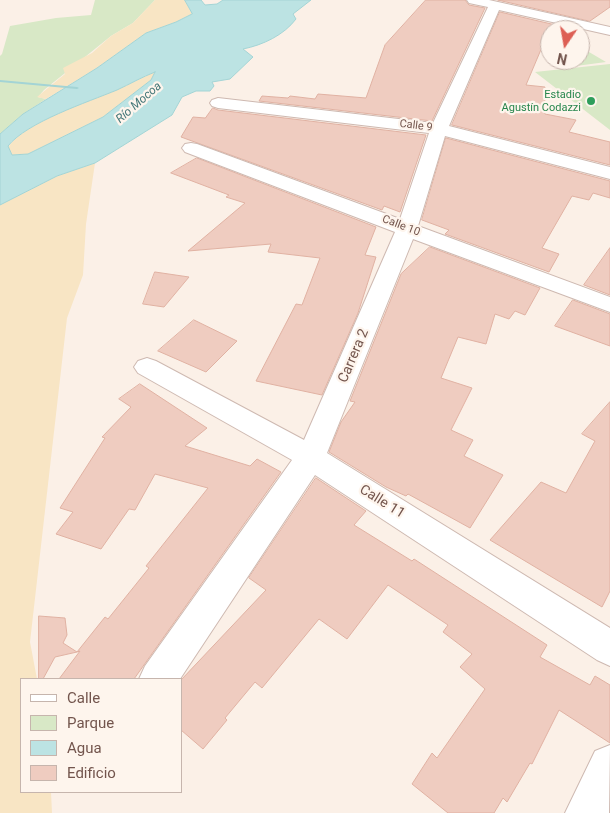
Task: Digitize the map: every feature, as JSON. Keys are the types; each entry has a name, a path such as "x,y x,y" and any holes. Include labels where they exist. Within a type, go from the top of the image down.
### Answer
{"street":[{"path":"484,2 610,31"},
{"name":"Carrera 2","path":"159,678 311,457 408,228 439,129 484,2"},
{"name":"Calle 9","path":"218,103 439,129 610,173"},
{"name":"Calle 10","path":"191,148 408,228 610,306"},
{"name":"Calle 11","path":"147,367 311,457 610,648"},
{"path":"587,813 610,766"}],"green space":[{"path":"95,0 155,0 133,23 111,36 44,90 38,97 46,99 23,114 0,134 0,56 10,26 56,18 91,15"},
{"path":"590,53 606,62 590,64"},
{"name":"Estadio Agustín Codazzi","path":"610,64 610,130 535,72 590,70 590,66"}],"sand":[{"path":"155,0 185,0 192,14 146,33 97,68 46,99 37,97 65,74 63,68 92,53 111,36 133,23"},
{"path":"156,71 151,80 103,117 28,154 12,155 8,147 29,129 59,113"},
{"path":"95,163 86,224 83,275 67,318 30,642 37,678 20,678 20,793 51,793 52,813 0,813 0,205 57,176"}],"water":[{"name":"Río Mocoa","path":"185,0 201,0 205,5 217,4 223,0 311,0 293,14 296,19 285,30 265,42 243,49 253,57 230,79 212,82 214,86 210,91 196,91 182,97 172,115 95,163 57,176 0,205 0,134 23,114 97,68 146,33 192,14","holes":["155,72 151,80 103,117 28,154 12,155 8,146 17,137 43,121"]}],"building":[{"path":"426,0 465,0 469,5 485,8 432,121 259,101 262,96 288,98 290,96 315,99 318,94 366,98 385,45"},
{"path":"498,0 610,0 610,7 590,21"},
{"path":"500,12 540,21 540,52 526,85 545,87 545,114 576,120 569,132 610,142 610,165 452,125"},
{"path":"213,108 426,135 400,212 384,206 382,210 181,137 193,117 205,118"},
{"path":"446,138 610,181 610,198 593,193 589,200 572,196 542,248 559,254 549,272 445,234 449,230 422,220"},
{"path":"197,158 376,227 365,255 376,257 358,313 322,395 256,381 296,304 302,305 320,258 268,252 271,244 188,251 245,203 226,197 229,195 171,173"},
{"path":"430,247 540,288 525,315 515,311 509,319 495,314 486,344 458,337 441,378 472,388 451,430 473,440 464,456 503,475 470,528 408,494 406,496 386,487 329,452 341,422 355,402 350,401 401,274"},
{"path":"610,248 610,295 584,285"},
{"path":"155,272 189,277 164,307 143,304"},
{"path":"573,300 610,314 610,346 555,326"},
{"path":"194,320 237,341 206,372 158,351"},
{"path":"140,384 207,428 185,446 250,466 257,459 281,472 135,678 60,678 80,651 77,652 105,617 108,619 149,568 146,566 208,488 155,474 135,510 129,509 101,549 56,534 73,512 60,508 105,438 102,437 131,407 119,399"},
{"path":"610,402 610,591 602,607 490,540 541,482 566,493 595,441 582,434"},
{"path":"316,478 366,511 354,525 412,561 414,559 547,645 540,657 590,685 595,676 610,685 610,743 559,710 532,764 530,763 507,802 503,798 494,813 448,813 412,784 432,753 437,758 485,689 460,667 472,654 443,632 448,625 388,585 347,639 319,619 262,688 255,682 225,718 227,720 203,749 182,731 182,679 266,590 249,578"},
{"path":"39,616 65,618 67,635 63,643 77,652 55,657 44,678 39,678"}],"waterway":[{"path":"0,81 77,88"}],"place":[{"name":"Estadio Agustín Codazzi","path":"591,101"}]}
